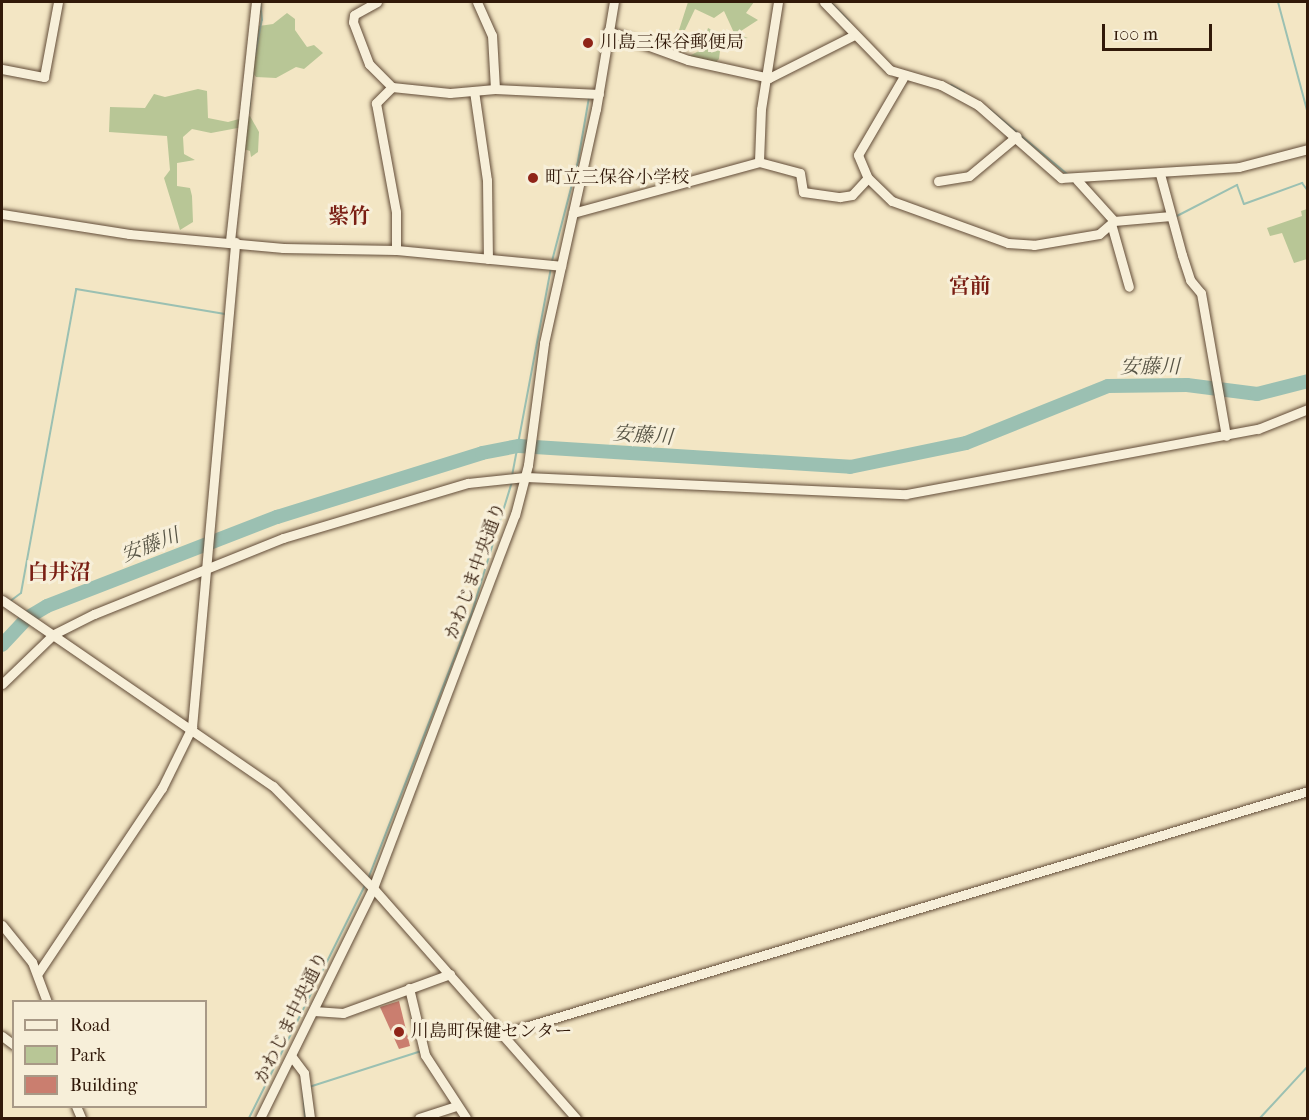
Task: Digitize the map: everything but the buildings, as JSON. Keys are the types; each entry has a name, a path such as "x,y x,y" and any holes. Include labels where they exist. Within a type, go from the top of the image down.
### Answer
{"street":[{"path":"2,69 44,77 58,2"},
{"path":"38,973 162,788 192,727 233,241 256,2"},
{"path":"377,2 354,15 353,22 369,64 392,87 474,91 495,88 599,94"},
{"path":"477,2 492,34 495,88"},
{"name":"かわじま中央通り","path":"260,1119 373,888 487,594 525,477 561,266 599,94 614,2"},
{"path":"759,162 766,77 778,2"},
{"path":"824,2 854,35 903,78 941,85 1017,136 1061,178 1077,180 1239,167 1308,149"},
{"path":"608,31 688,60 766,77 774,77 854,35"},
{"path":"903,78 858,155 868,178 898,204 1008,243 1044,244 1099,234 1113,224 1172,216"},
{"path":"392,87 376,103 396,212 396,250"},
{"path":"474,91 487,180 488,259"},
{"path":"939,181 969,176 1017,136"},
{"path":"573,213 759,162 800,173 803,192 840,197 852,195 868,178"},
{"path":"1160,174 1190,280 1201,293 1226,435"},
{"path":"1077,180 1113,224 1129,287"},
{"path":"2,214 129,234 396,250 561,266"},
{"path":"2,684 54,634 205,568 356,515 468,483 525,477 894,495 1226,435 1269,426 1308,409"},
{"path":"2,600 192,727 273,786 373,888 505,1033 576,1119"},
{"path":"505,1033 1308,791"},
{"path":"2,925 38,973 46,1000"},
{"path":"314,1011 343,1013 450,974"},
{"path":"410,988 420,1042 456,1106 466,1119"},
{"path":"292,1056 304,1073 310,1119"},
{"path":"419,1119 456,1106"}],"green space":[{"path":"688,2 754,2 746,13 758,20 741,31 739,35 748,38 736,39 737,51 726,40 735,35 724,11 714,18 695,9 685,30 679,30"},
{"path":"287,13 295,19 295,30 307,47 314,45 323,53 304,69 296,67 276,78 256,77 251,71 259,26 273,24"},
{"path":"708,28 722,35 719,59 715,63 687,57 701,50"},
{"path":"198,89 207,91 208,118 228,122 250,116 259,132 258,152 251,157 250,151 241,148 243,127 211,133 192,129 183,137 184,154 195,160 177,163 177,186 190,188 193,222 180,230 164,178 170,170 167,136 109,132 110,107 145,108 154,94 165,97"},
{"path":"1307,209 1307,259 1294,263 1282,233 1270,236 1267,228 1302,216 1301,211"}],"waterway":[{"path":"255,55 262,20 260,2"},
{"path":"830,2 849,21"},
{"path":"1278,2 1308,114"},
{"path":"249,112 253,70"},
{"path":"951,85 964,92"},
{"path":"552,261 578,161 589,97"},
{"path":"989,109 1067,174"},
{"path":"1175,217 1237,185 1244,204 1302,183 1308,191"},
{"path":"512,476 551,267"},
{"path":"9,602 21,593 76,289 225,314"},
{"name":"安藤川","path":"2,645 27,618 47,606 277,517 482,453 519,446 850,467 966,443 1108,386 1187,385 1257,394 1308,381"},
{"path":"368,879 471,615 512,482"},
{"path":"249,1118 365,885"},
{"path":"309,1087 421,1051"},
{"path":"1260,1118 1308,1066"},
{"path":"303,1088 305,1118"}],"place":[{"name":"川島三保谷郵便局","path":"588,43"},
{"name":"町立三保谷小学校","path":"533,178"},
{"name":"川島町保健センター","path":"399,1032"}],"district":[{"name":"紫竹","path":"349,216"},
{"name":"宮前","path":"970,286"},
{"name":"白井沼","path":"59,572"}]}
